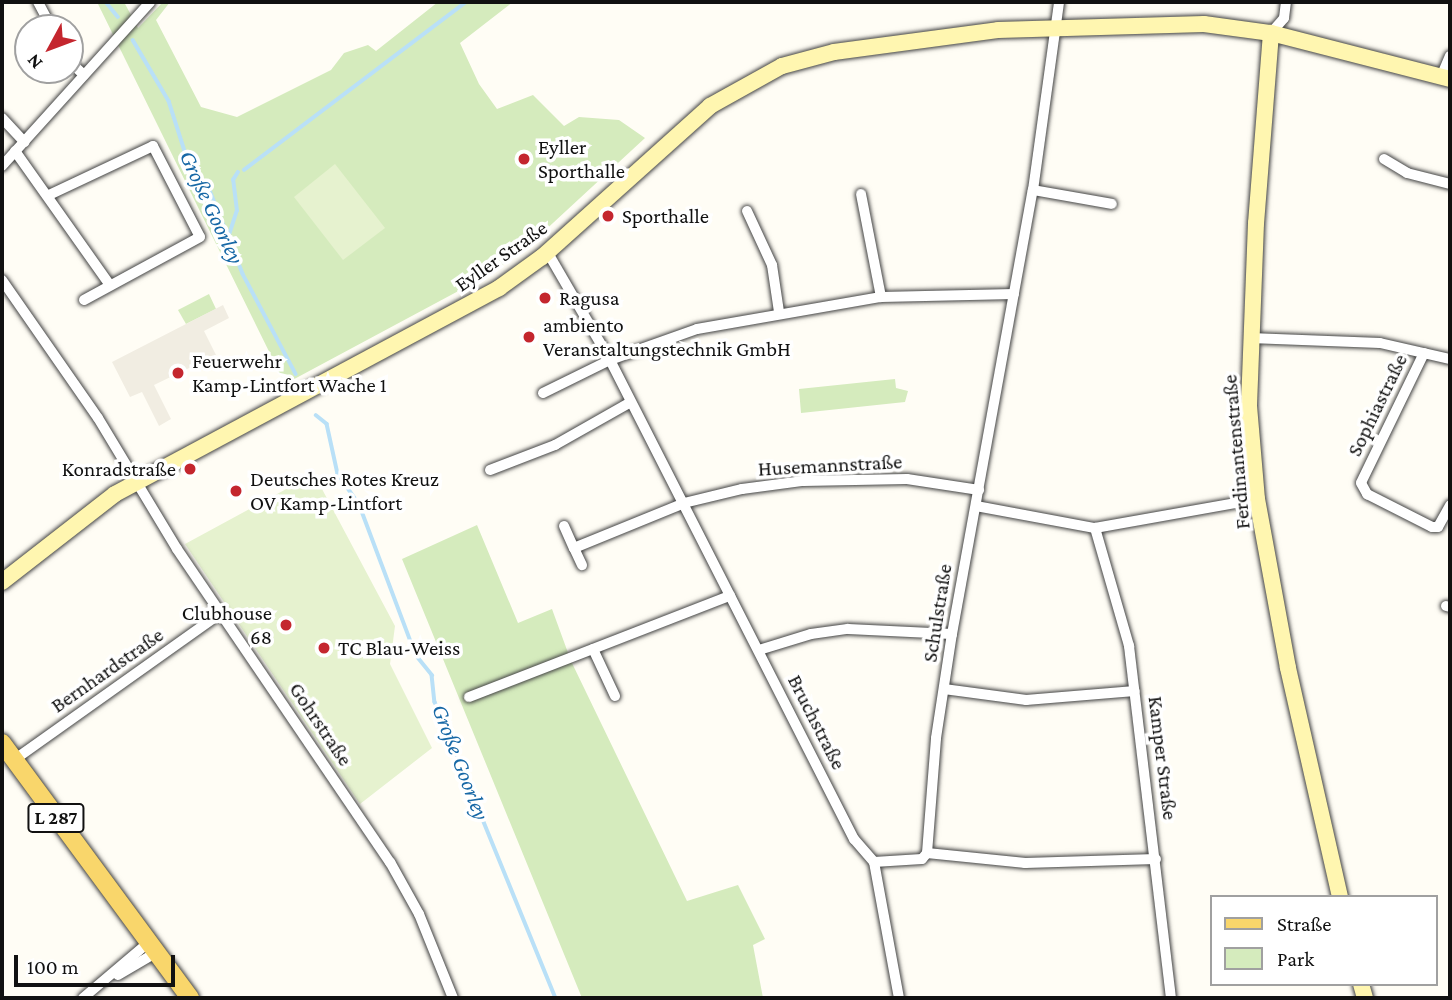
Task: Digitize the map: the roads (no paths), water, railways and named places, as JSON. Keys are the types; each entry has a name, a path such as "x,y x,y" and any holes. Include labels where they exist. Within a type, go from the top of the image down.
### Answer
{"main road":[{"name":"Eyller Straße","path":"2,582 84,515 137,482 499,288 548,253 710,106 782,66 860,47 1055,25 1214,24 1271,33 1446,78"},
{"name":"Ferdinantenstraße","path":"1271,33 1250,338 1249,406 1257,499 1288,668 1340,895"},
{"name":"L 287","path":"2,743 149,950 178,998"},
{"name":"L 287","path":"149,950 190,998"}],"street":[{"path":"84,75 150,2"},
{"name":"Schulstraße","path":"927,853 952,634 1033,190 1059,2"},
{"name":"Ferdinantenstraße","path":"1271,33 1284,18 1286,2"},
{"path":"1446,78 1450,56"},
{"path":"2,166 76,84"},
{"path":"2,118 24,142"},
{"path":"49,195 153,146 200,237 84,300"},
{"path":"15,151 49,195 110,285"},
{"path":"1384,159 1407,173 1450,184"},
{"path":"1033,190 1112,204"},
{"path":"861,194 881,297"},
{"path":"747,211 772,265 779,312"},
{"name":"Bruchstraße","path":"548,253 610,360 855,839 874,862"},
{"path":"2,280 137,482"},
{"path":"543,393 610,360 697,329 779,312 881,297 1014,294"},
{"path":"1250,338 1380,343 1450,359"},
{"name":"Sophiastraße","path":"1424,353 1361,483 1367,494 1432,527 1438,527 1450,505"},
{"path":"490,470 555,445 631,402"},
{"name":"Husemannstraße","path":"684,503 742,488 803,481 907,480 979,489"},
{"name":"Gohrstraße","path":"137,482 177,549 390,862 419,914 453,998"},
{"path":"976,506 1095,528 1257,499"},
{"path":"574,548 684,503"},
{"path":"564,526 582,565"},
{"name":"Kamper Straße","path":"1095,528 1118,600 1135,691 1171,998"},
{"path":"469,697 730,596"},
{"name":"Bernhardstraße","path":"15,760 222,612"},
{"path":"759,650 811,634 848,629 952,634"},
{"path":"593,649 615,696"},
{"path":"944,689 1026,700 1135,691"},
{"path":"899,998 874,862 922,859 927,853 1025,863 1156,859"},
{"path":"83,998 149,950"}],"waterway":[{"name":"Große Goorley","path":"106,2 118,17"},
{"path":"244,170 466,2"},
{"name":"Große Goorley","path":"133,40 169,101 190,167 209,188 243,274 296,374"},
{"path":"228,238 237,211 233,180 238,172"},
{"name":"Große Goorley","path":"316,415 327,424 338,474 360,506 416,655 432,675 435,702 556,998"}],"place":[{"name":"Eyller Sporthalle","path":"524,159"},
{"name":"Sporthalle","path":"608,216"},
{"name":"Ragusa","path":"545,298"},
{"name":"ambiento Veranstaltungstechnik GmbH","path":"529,337"},
{"name":"Feuerwehr Kamp-Lintfort Wache 1","path":"178,373"},
{"name":"Konradstraße","path":"190,469"},
{"name":"Deutsches Rotes Kreuz OV Kamp-Lintfort","path":"236,491"},
{"name":"Clubhouse 68","path":"286,625"},
{"name":"TC Blau-Weiss","path":"324,648"}]}
